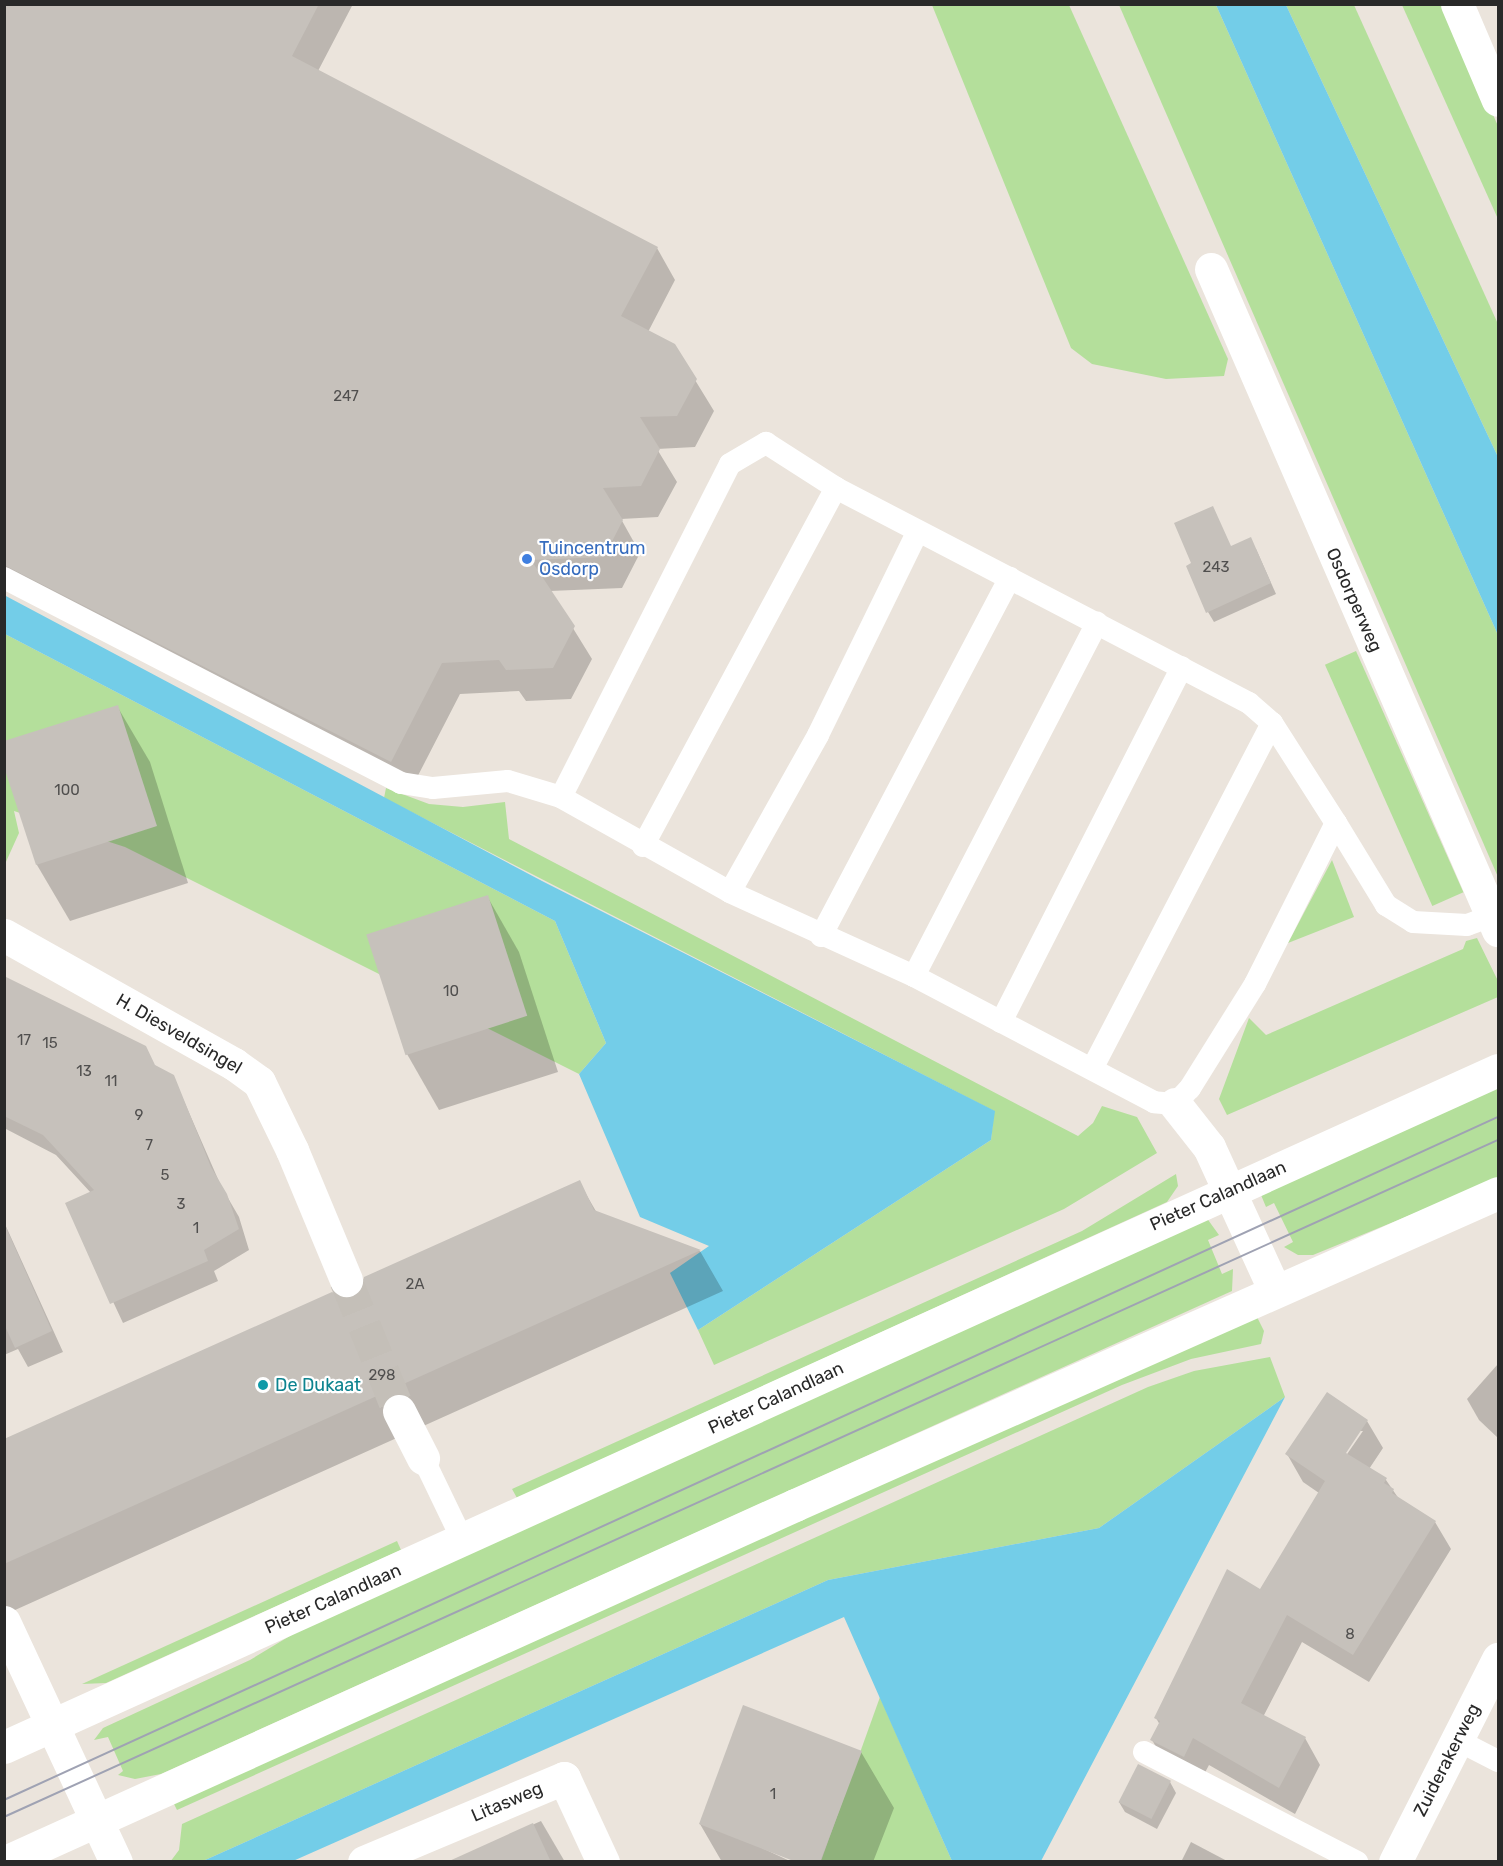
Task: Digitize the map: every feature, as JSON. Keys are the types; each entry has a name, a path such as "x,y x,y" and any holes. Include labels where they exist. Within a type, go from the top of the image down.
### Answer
{"main road":[{"path":"1457,4 1498,100"},
{"name":"Osdorperweg","path":"1211,269 1495,923"},
{"name":"H. Diesveldsingel","path":"4,935 234,1064 259,1082 292,1150 346,1280"},
{"name":"Pieter Calandlaan","path":"4,1747 463,1541 1498,1070"},
{"path":"1175,1104 1209,1147 1232,1190 1275,1291"},
{"path":"5,1862 1498,1193"},
{"path":"399,1410 423,1458"},
{"path":"4,1622 116,1862"},
{"name":"Zuiderakerweg","path":"1395,1862 1498,1659"},
{"name":"Litasweg","path":"364,1862 564,1778 603,1862"}],"lane":[{"path":"561,797 730,464 765,443 836,488 1250,703 1272,723 1386,905 1413,922 1467,925 1495,923"},
{"path":"642,846 836,488"},
{"path":"730,892 818,735 918,531"},
{"path":"4,578 401,783 433,788 508,780 561,797 642,846 730,892 821,936 914,976 1154,1102 1175,1104 1190,1088 1255,984 1336,823"},
{"path":"821,936 1010,578"},
{"path":"914,976 1097,623"},
{"path":"1001,1022 1182,667"},
{"path":"1092,1069 1272,723"},
{"path":"423,1458 463,1541"},
{"path":"1457,1740 1498,1761"},
{"path":"1144,1752 1357,1862"}],"green space":[{"path":"932,5 1069,5 1228,359 1224,376 1166,379 1092,364 1071,348"},
{"path":"1119,5 1216,5 1498,635 1498,877"},
{"path":"1286,5 1354,5 1498,324 1498,457"},
{"path":"1402,5 1444,5 1498,126 1498,219"},
{"path":"5,634 555,921 606,1043 579,1074 125,847 14,811 19,833 5,864"},
{"path":"1356,651 1463,892 1432,906 1325,665"},
{"path":"386,788 429,804 463,807 505,802 509,839 1078,1136 1093,1123 1102,1106 1137,1117 1157,1153 1064,1209 714,1365 698,1330 991,1140 994,1111 384,798"},
{"path":"1332,860 1354,917 1288,943"},
{"path":"1477,938 1498,981 1498,997 1227,1115 1219,1099 1249,1018 1266,1035 1463,949 1466,941"},
{"path":"1498,1082 1498,1179 1313,1255 1298,1255 1284,1247 1293,1242 1274,1203 1266,1207 1261,1195"},
{"path":"1176,1174 1178,1186 1167,1202 517,1498 512,1489 1082,1231"},
{"path":"1206,1217 1219,1235 1208,1240 1222,1274 1233,1269 1232,1291 161,1774 135,1779 118,1775 123,1771 108,1737 94,1740 103,1728 250,1660 328,1613"},
{"path":"1254,1311 1264,1331 1261,1344 1191,1359 1122,1385 177,1810 172,1800"},
{"path":"1270,1357 1285,1397 1099,1528 828,1580 203,1861 170,1862 179,1850 182,1824 1148,1387 1194,1371"},
{"path":"397,1541 401,1550 106,1683 82,1684"},
{"path":"880,1697 952,1861 821,1861"}],"water":[{"path":"1216,5 1286,5 1498,457 1498,635"},
{"path":"4,595 542,881 995,1111 991,1140 698,1330 670,1273 709,1246 640,1217 579,1074 606,1043 555,921 5,634"},
{"path":"1285,1397 1041,1861 952,1861 844,1617 293,1861 203,1861 828,1580 1099,1528"}],"building":[{"path":"4,4 319,4 292,56 658,247 621,316 675,344 697,379 677,416 640,417 660,449 641,486 603,488 623,520 604,557 531,560 575,626 553,668 506,670 499,660 442,663 391,762 4,565"},
{"path":"1213,506 1231,546 1251,537 1271,583 1206,613 1186,566 1191,563 1174,523"},
{"path":"118,705 157,826 36,865 4,767 4,741"},
{"path":"488,895 527,1016 406,1055 366,935"},
{"path":"4,976 146,1046 155,1065 174,1075 211,1167 227,1194 239,1229 204,1250 208,1261 110,1304 65,1203 94,1190 43,1135 4,1116"},
{"name":"De Dukaat","path":"580,1180 594,1210 701,1250 4,1564 4,1439 332,1292 343,1298 354,1297 361,1291 364,1277"},
{"path":"4,1223 52,1331 15,1348 4,1324"},
{"path":"1327,1392 1368,1420 1346,1453 1387,1478 1384,1483 1394,1489 1392,1493 1436,1521 1353,1655 1287,1615 1241,1703 1306,1737 1279,1788 1193,1738 1184,1757 1150,1740 1160,1721 1154,1718 1227,1569 1260,1589 1325,1481 1285,1454"},
{"path":"743,1705 862,1751 820,1862 796,1862 699,1824"},
{"path":"1138,1764 1171,1781 1151,1819 1118,1802"},
{"path":"533,1823 551,1862 447,1862"}],"tunnel":[{"path":"346,1280 399,1411"}],"tram line":[{"path":"4,1800 1498,1117"},
{"path":"4,1817 1498,1140"}],"place":[{"name":"Tuincentrum Osdorp","path":"527,559"},
{"name":"De Dukaat","path":"263,1385"}]}
